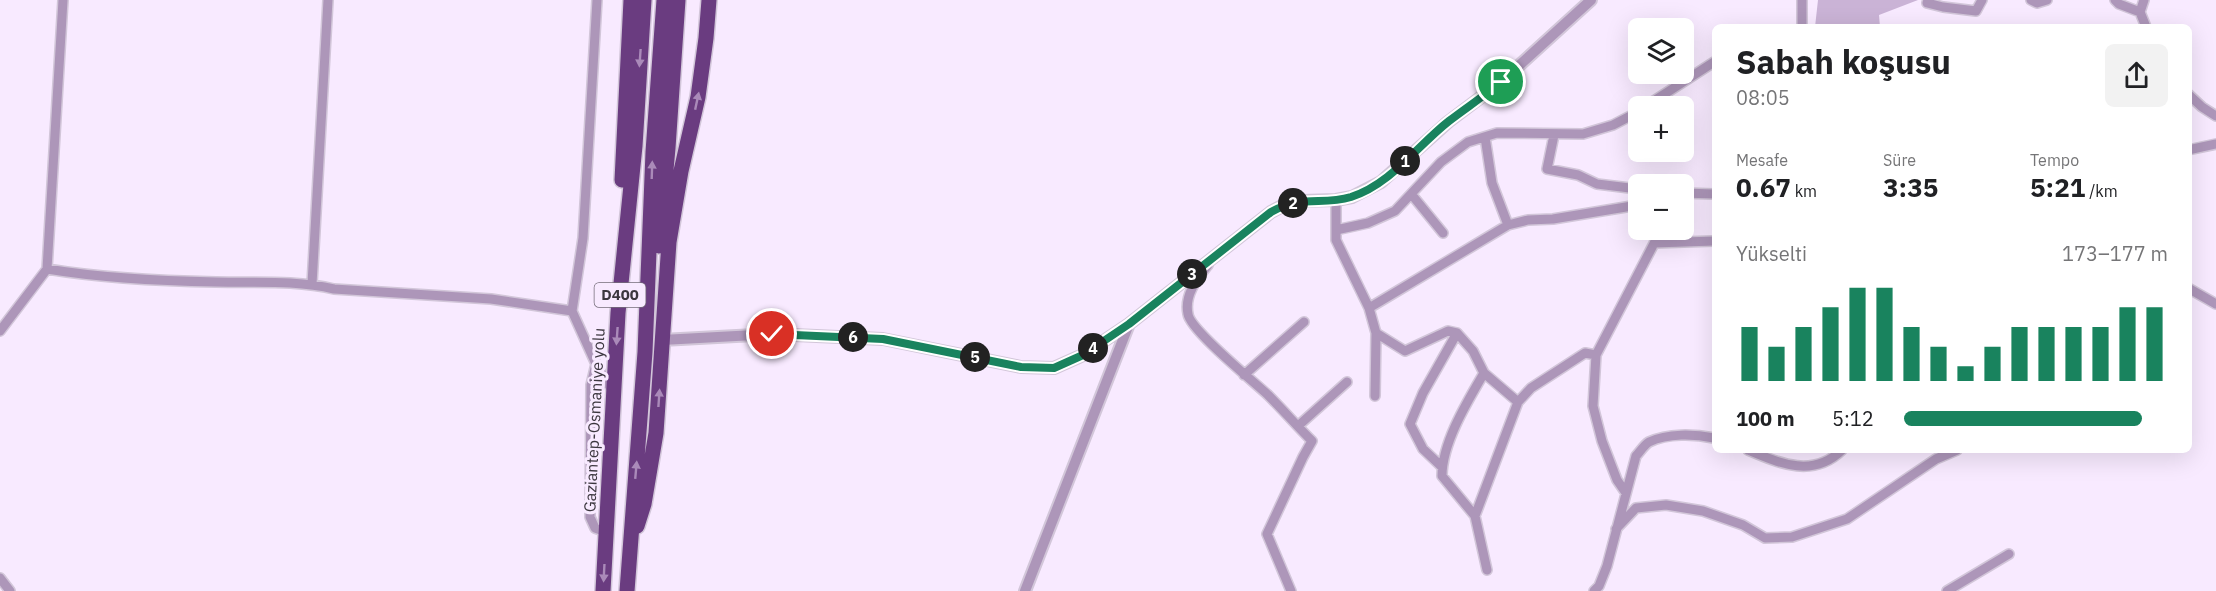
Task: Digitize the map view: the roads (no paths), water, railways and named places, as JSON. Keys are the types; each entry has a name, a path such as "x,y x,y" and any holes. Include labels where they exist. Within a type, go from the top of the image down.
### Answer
{"highway":[{"name":"D400","path":"618,313 616,261 631,0"},
{"name":"Gaziantep-Osmaniye yolu","path":"603,591 618,313 635,146 644,0"},
{"name":"D400","path":"627,591 645,352 653,152 664,0"},
{"name":"D400","path":"646,308 657,261 668,148 678,0"},
{"path":"630,536 639,520 644,504 656,434 669,242 681,171 698,97 709,0"}],"street":[{"path":"0,331 47,269 63,0"},
{"path":"312,284 328,0"},
{"path":"597,0 584,238 572,311 596,364 614,392"},
{"path":"662,340 772,334 883,339 1021,367 1054,368 1083,355 1129,324 1271,212 1284,205 1302,201 1352,197 1382,182 1448,122 1501,82 1591,0"},
{"path":"1802,0 1802,24"},
{"path":"1928,0 1927,3 1943,7 1976,11 1982,0"},
{"path":"2031,0 2037,3 2047,0"},
{"path":"2115,0 2119,4 2140,12"},
{"path":"2144,0 2140,12 2145,24"},
{"path":"1661,96 1712,63"},
{"path":"2192,97 2216,116"},
{"path":"1336,230 1368,223 1395,211 1441,162 1468,142 1497,133 1583,134 1613,125 1628,117"},
{"path":"1554,135 1547,169 1578,175 1597,184 1628,188"},
{"path":"1485,137 1492,183 1508,225"},
{"path":"2192,149 2216,144"},
{"path":"1694,193 1712,194"},
{"path":"1412,195 1443,233"},
{"path":"1336,200 1336,240 1369,308 1376,333 1375,396"},
{"path":"1369,308 1508,225 1528,219 1571,216 1628,207"},
{"path":"1626,493 1617,480 1602,441 1593,406 1596,355 1656,240"},
{"path":"1654,243 1712,241"},
{"path":"1215,256 1196,280 1186,303 1188,317 1208,340 1312,441 1267,534 1291,591"},
{"path":"47,269 86,275 182,281 312,284 334,289 491,299 572,311"},
{"path":"2192,290 2216,304"},
{"path":"1244,375 1304,322"},
{"path":"1024,591 1129,324"},
{"path":"1376,333 1405,351 1448,331 1457,333 1473,351 1484,373 1518,402"},
{"path":"1442,467 1423,449 1410,424 1423,393 1457,333"},
{"path":"1475,516 1518,402 1531,388 1586,353 1596,355"},
{"path":"596,364 591,385 590,518 595,528 606,532"},
{"path":"1484,373 1468,400 1442,460 1442,476 1475,516 1487,570"},
{"path":"1298,426 1347,382"},
{"path":"1594,591 1599,586 1607,566 1636,456 1647,443 1667,437 1695,435 1712,438"},
{"path":"1755,453 1800,467 1821,465 1838,453"},
{"path":"1616,529 1636,508 1666,505 1702,511 1743,525 1765,538 1792,537 1847,519 1936,459 1950,453"},
{"path":"1947,591 2009,554"},
{"path":"0,578 10,591"}]}
